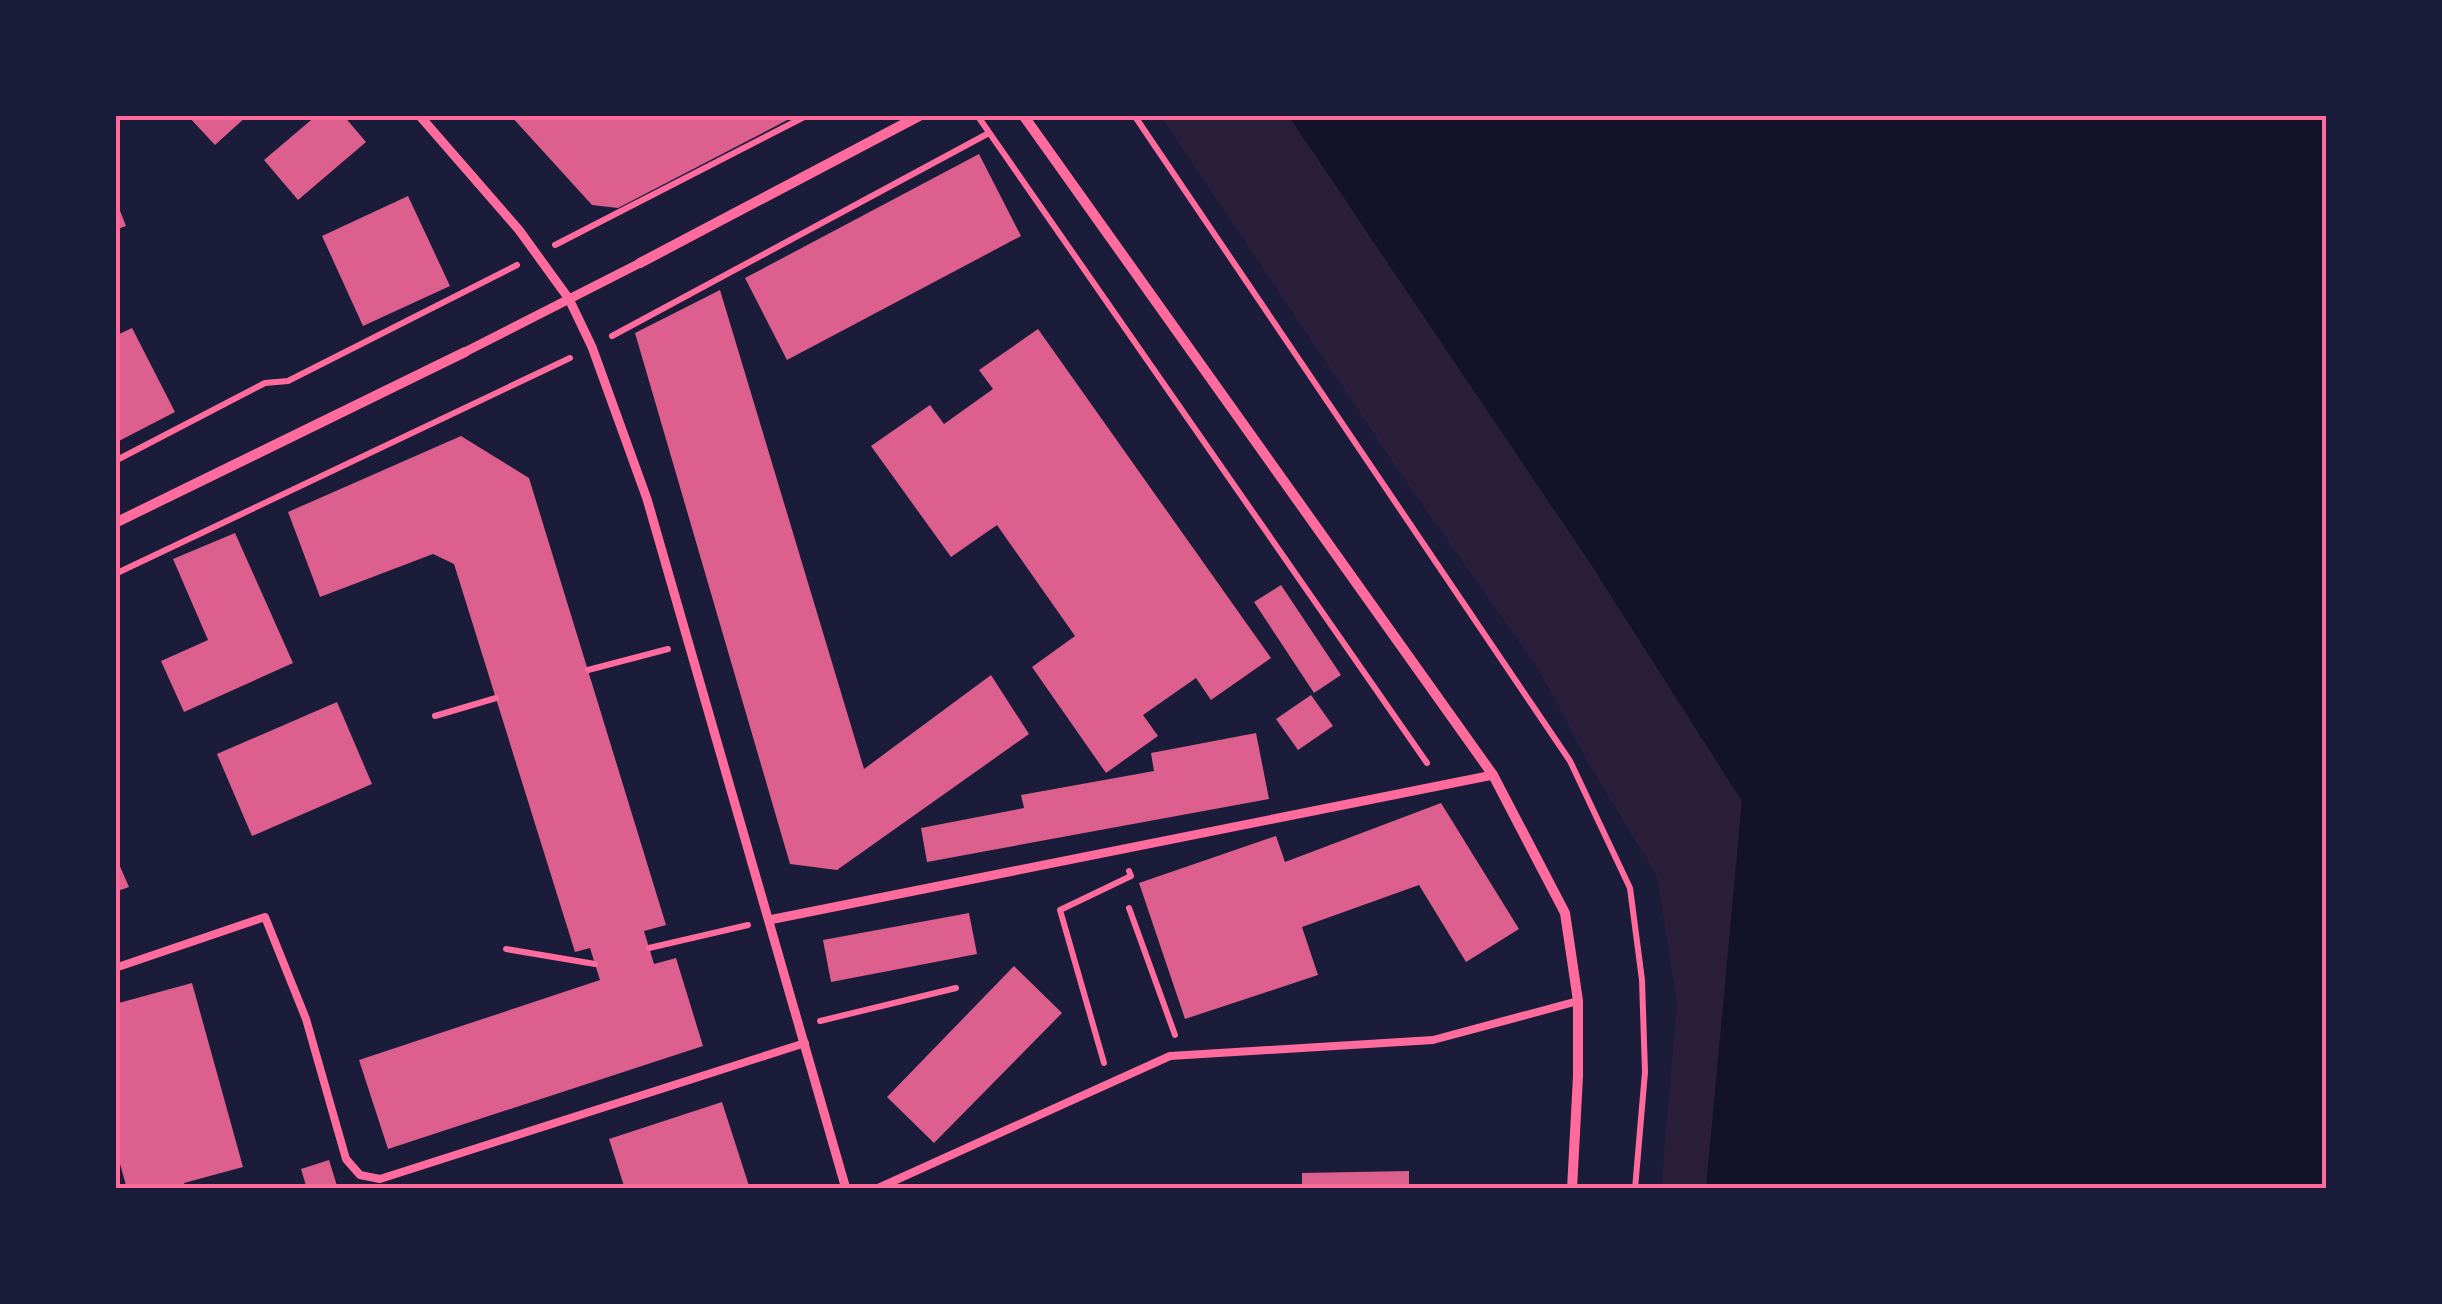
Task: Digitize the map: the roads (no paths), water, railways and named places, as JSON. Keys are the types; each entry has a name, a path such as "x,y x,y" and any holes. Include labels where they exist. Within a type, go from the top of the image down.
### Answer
{"street":[{"path":"420,115 537,254 569,300 592,347 647,499 846,1189"},
{"path":"115,524 569,300 922,115"},
{"path":"1023,115 1493,775 1565,913 1578,1001 1572,1189"},
{"path":"769,920 1493,775"}],"lane":[{"path":"115,968 265,917 306,1018 346,1159 360,1176 380,1180 804,1043"},
{"path":"876,1189 1170,1056 1433,1040 1578,1001"}]}
